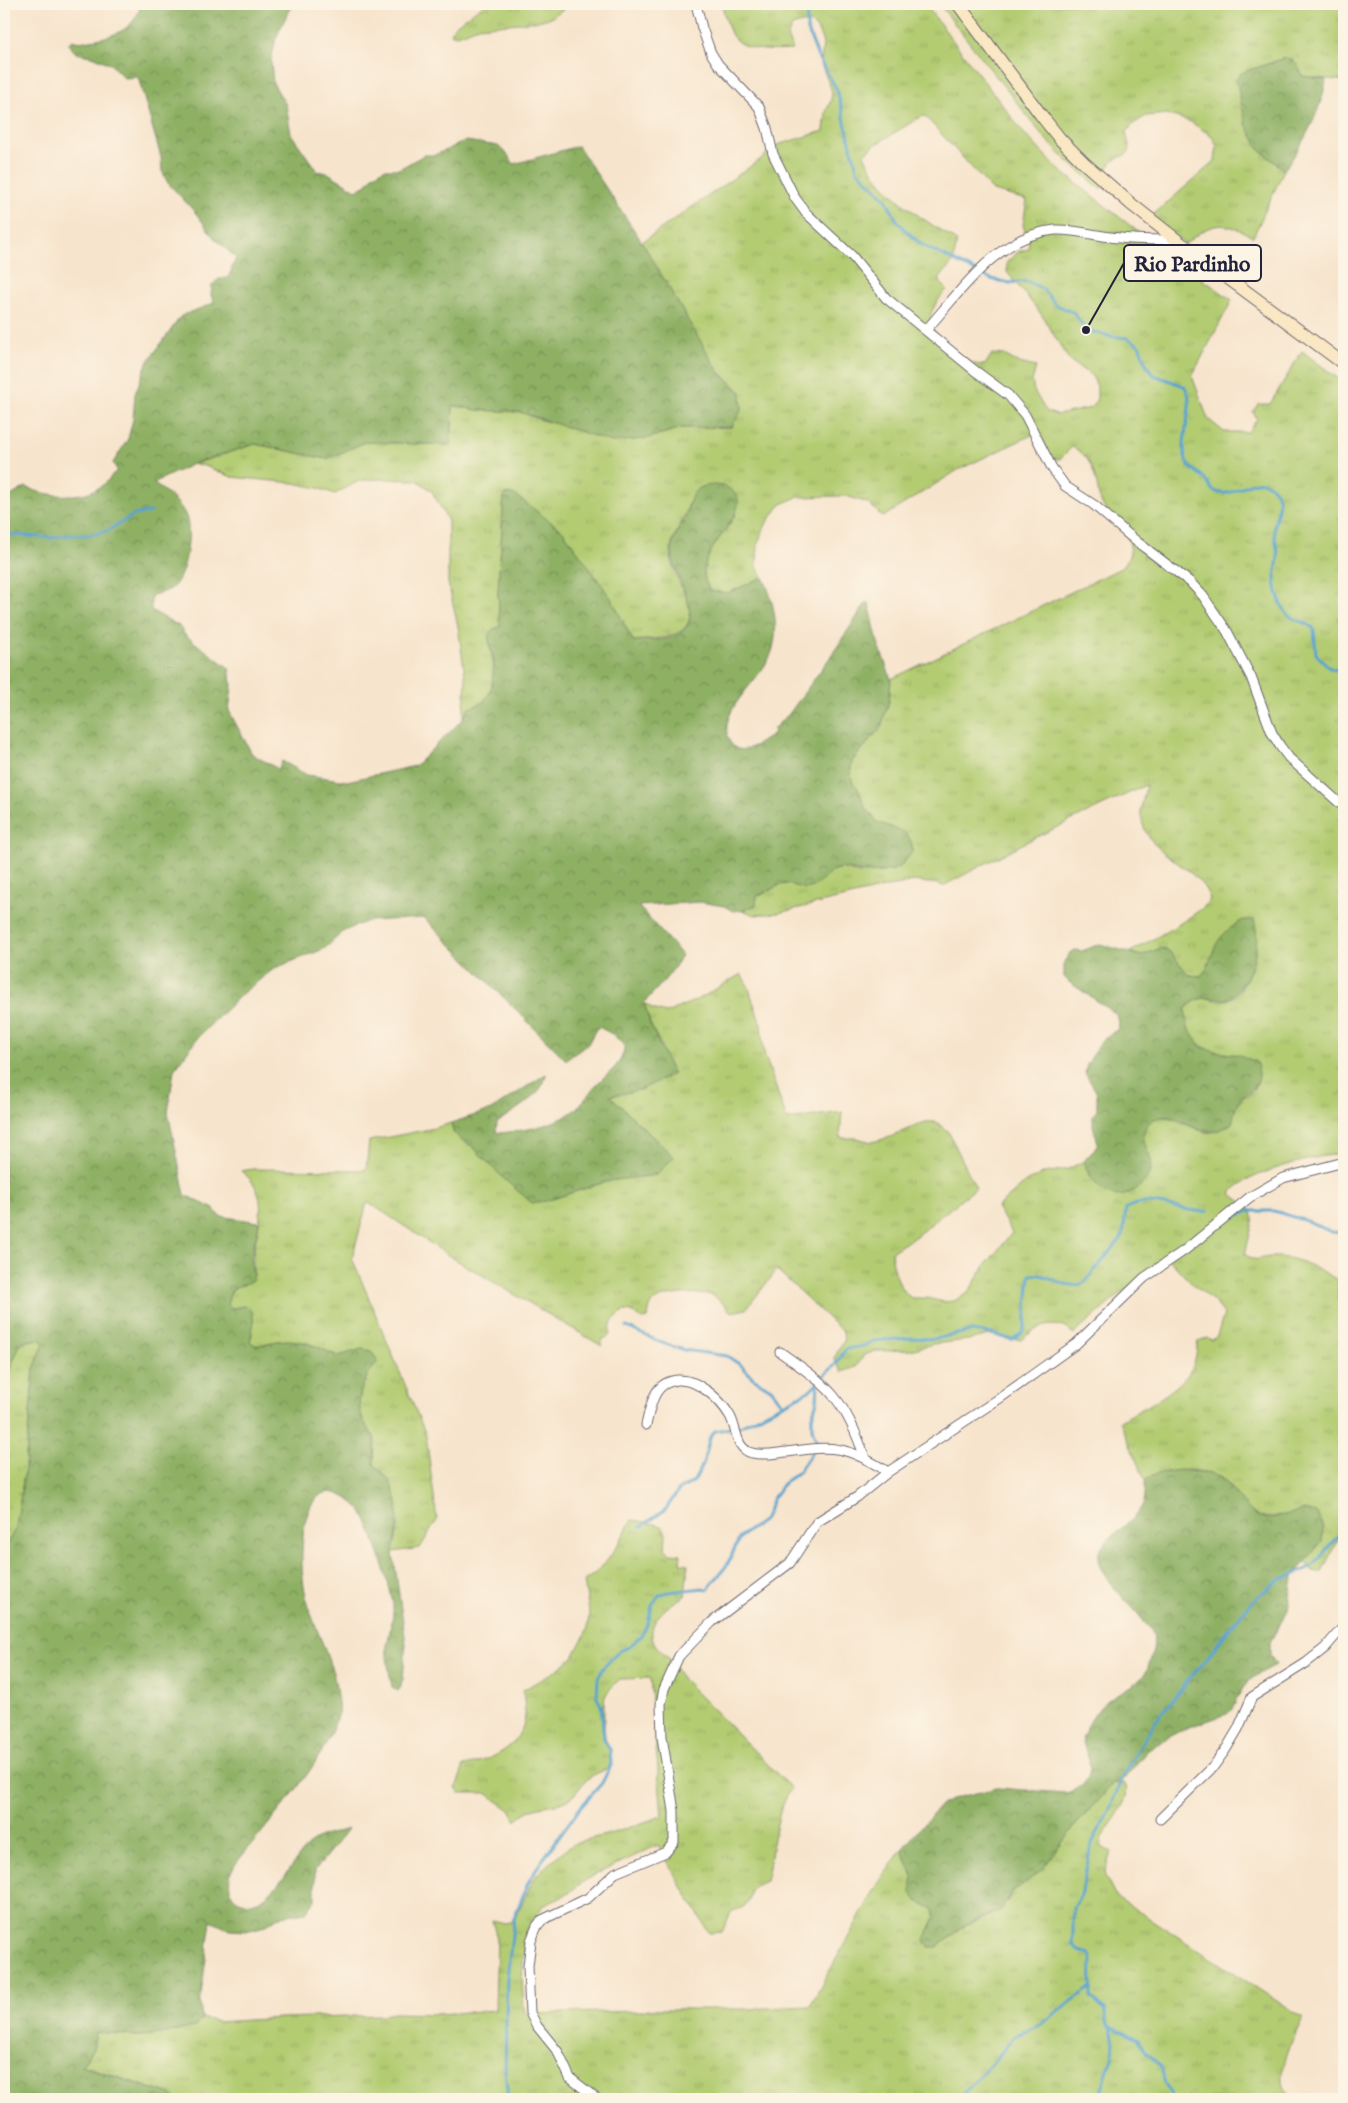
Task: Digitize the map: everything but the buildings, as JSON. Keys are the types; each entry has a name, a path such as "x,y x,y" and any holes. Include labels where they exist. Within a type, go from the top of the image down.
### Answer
{"main road":[{"path":"958,4 1060,139 1084,163 1178,240 1344,364"}],"street":[{"path":"696,4 711,53 718,64 759,107 766,123 772,154 790,190 806,213 852,256 886,298 974,370 1008,395 1033,428 1052,468 1066,486 1094,505 1136,541 1190,582 1203,596 1227,631 1251,677 1272,733 1280,746 1289,758 1344,807"},
{"path":"926,330 993,257 1012,245 1044,232 1070,231 1119,238 1178,240"},
{"path":"597,2099 570,2078 558,2052 537,2026 530,2013 528,1966 533,1933 542,1920 588,1898 615,1873 666,1852 671,1848 675,1833 674,1811 662,1737 661,1704 664,1689 679,1656 712,1622 790,1563 811,1528 817,1522 857,1497 888,1472 1000,1398 1076,1344 1144,1278 1185,1250 1250,1197 1283,1178 1344,1162"},
{"path":"780,1352 814,1376 842,1404 856,1431 865,1458"},
{"path":"646,1425 655,1392 661,1386 671,1381 684,1380 695,1383 708,1392 726,1410 731,1417 738,1440 748,1452 769,1454 827,1447 843,1449 865,1458 888,1472"},
{"path":"1160,1819 1213,1767 1238,1729 1252,1697 1306,1663 1325,1648 1344,1626"}],"green space":[{"path":"141,4 295,4 290,8 276,38 271,61 273,83 286,105 291,134 317,171 328,173 356,190 365,186 374,175 384,169 399,169 424,155 435,155 466,141 498,146 514,164 578,146 642,242 718,371 741,392 742,409 732,427 681,428 645,439 612,442 520,412 477,410 453,405 451,445 365,442 327,459 255,444 195,463 153,483 170,496 182,509 187,521 188,541 187,553 177,582 167,591 151,596 151,610 179,626 185,635 229,668 232,686 229,711 252,754 278,769 282,761 307,775 347,781 415,766 463,719 468,709 483,702 489,694 492,685 494,660 488,636 493,629 500,627 498,592 504,494 515,495 563,531 611,598 633,641 670,638 676,635 687,626 690,619 690,611 672,554 673,543 695,491 706,486 721,486 731,490 738,499 737,510 712,549 706,563 705,577 711,591 728,593 763,577 770,594 775,621 775,639 769,659 743,694 729,718 727,730 730,742 734,747 745,749 757,745 773,735 774,728 789,714 866,603 869,603 878,643 891,679 889,701 881,727 852,761 850,774 865,807 877,822 902,831 908,836 912,844 912,852 901,866 893,870 867,873 841,868 833,870 813,887 805,889 788,884 780,885 757,896 756,905 744,910 733,911 724,906 700,902 638,906 682,955 669,974 644,1003 650,1024 673,1074 640,1090 610,1096 674,1157 656,1175 608,1181 546,1201 532,1203 505,1180 471,1145 454,1133 451,1123 491,1110 546,1074 544,1082 534,1096 497,1123 496,1132 502,1133 542,1126 561,1119 578,1107 595,1086 615,1067 621,1059 625,1047 614,1035 599,1027 588,1044 566,1060 424,918 368,921 344,931 324,949 275,968 244,992 198,1037 174,1070 168,1112 185,1195 214,1209 219,1216 259,1222 252,1257 252,1281 235,1288 230,1293 228,1304 232,1308 244,1306 252,1311 254,1322 250,1342 257,1346 280,1341 298,1341 338,1356 362,1349 371,1351 378,1361 365,1380 359,1404 362,1418 375,1438 374,1464 390,1481 397,1501 398,1527 393,1552 406,1644 403,1679 398,1691 392,1687 387,1646 393,1615 392,1598 381,1559 367,1521 364,1515 347,1498 335,1493 323,1494 314,1501 308,1513 304,1528 302,1561 307,1600 335,1682 338,1713 332,1730 315,1763 293,1794 237,1862 232,1870 229,1882 230,1890 237,1900 249,1903 260,1900 280,1882 313,1841 325,1835 348,1829 315,1870 315,1900 306,1912 280,1916 265,1926 246,1931 230,1930 211,1921 200,2002 202,2018 195,2027 154,2035 138,2036 96,2032 93,2048 82,2066 171,2095 176,2099 4,2099 4,1549 16,1528 25,1467 34,1369 44,1343 38,1339 21,1342 4,1384 4,500 26,487 54,495 76,495 95,490 107,482 117,470 113,463 128,439 133,419 135,394 147,363 181,316 214,303 211,295 212,285 219,279 228,278 236,258 215,239 195,212 168,183 162,171 161,157 138,77 124,78 110,64 95,57 76,53 68,44 72,40 82,41 115,34 129,26 138,13"},
{"path":"485,4 570,4 552,17 538,21 478,27 458,35 451,34 454,26"},
{"path":"723,4 925,4 1022,131 1058,169 1155,245 1232,300 1192,376 1208,419 1224,432 1248,432 1257,419 1253,412 1258,404 1270,404 1302,351 1344,383 1344,1153 1274,1169 1246,1181 1236,1187 1231,1194 1249,1208 1254,1218 1245,1254 1252,1259 1270,1257 1289,1258 1314,1267 1338,1280 1338,1299 1344,1302 1344,1531 1322,1572 1313,1572 1306,1561 1322,1540 1280,1515 1257,1516 1243,1504 1223,1479 1214,1474 1184,1470 1165,1472 1145,1479 1142,1474 1120,1421 1162,1397 1181,1382 1194,1364 1198,1341 1207,1338 1212,1340 1217,1336 1224,1314 1215,1302 1193,1285 1165,1255 1074,1334 1067,1329 1054,1325 1040,1328 1021,1340 990,1335 968,1340 933,1344 911,1350 876,1351 864,1355 856,1367 842,1372 834,1358 844,1341 843,1332 777,1270 746,1309 731,1312 714,1296 709,1294 694,1293 667,1296 656,1300 652,1304 648,1318 642,1319 632,1312 624,1311 620,1314 615,1318 610,1327 610,1335 602,1340 602,1346 451,1257 367,1203 352,1258 426,1435 437,1520 420,1548 393,1552 398,1527 390,1481 374,1464 375,1438 362,1418 359,1404 365,1380 377,1360 371,1351 362,1349 338,1357 308,1343 299,1341 280,1341 257,1346 250,1342 252,1335 244,1306 232,1308 228,1304 229,1294 236,1286 244,1285 254,1274 254,1247 260,1220 258,1194 252,1182 241,1171 253,1169 366,1170 369,1141 451,1123 454,1133 471,1145 505,1180 546,1201 608,1181 656,1175 674,1157 609,1095 619,1094 662,1047 650,1024 644,1003 652,1009 666,1013 699,999 741,974 748,986 761,1025 764,1053 787,1120 842,1112 840,1138 856,1138 872,1142 888,1138 925,1122 936,1122 948,1131 976,1188 916,1236 891,1252 899,1283 911,1298 927,1298 944,1302 954,1301 968,1293 984,1267 1012,1233 997,1207 1027,1181 1045,1173 1068,1169 1084,1161 1090,1178 1151,1161 1144,1134 1147,1125 1153,1119 1168,1117 1207,1132 1217,1131 1232,1123 1235,1106 1255,1088 1240,1055 1216,1052 1197,1042 1188,1028 1185,1009 1200,999 1209,998 1222,1001 1236,994 1247,978 1253,957 1256,928 1211,960 1207,970 1201,976 1189,975 1169,951 1161,948 1141,956 1130,952 1187,919 1210,899 1204,887 1195,877 1161,851 1145,829 1141,811 1146,785 1030,840 943,886 913,881 778,913 755,915 742,910 757,896 780,885 833,870 841,868 858,873 884,872 893,828 877,822 865,807 850,774 852,761 881,727 889,701 891,679 1123,567 1130,554 1129,541 1103,505 1089,461 1079,451 1072,447 1060,459 1051,459 1034,434 958,470 883,517 868,503 846,496 797,497 780,505 766,524 758,543 757,567 763,577 728,593 711,591 705,581 704,571 711,551 736,514 689,503 671,547 674,569 689,608 689,619 686,627 669,636 633,641 611,598 504,494 498,592 500,627 489,645 494,667 493,682 488,696 483,702 470,710 463,719 466,683 458,626 448,583 448,521 432,491 417,480 374,479 359,481 335,494 294,483 232,477 205,466 194,464 255,444 327,459 365,442 451,445 453,405 477,410 520,412 544,421 645,439 681,428 732,427 741,392 718,371 642,242 761,159 777,145 824,131 826,112 831,100 832,91 821,64 823,44 816,27 810,23 792,26 787,37 793,50 755,49 741,44 734,38 730,32","holes":["922,116 926,117 993,191 1027,200 1023,225 1029,242 1028,249 1018,252 1007,262 1007,272 1041,314 1069,360 1092,376 1097,386 1097,399 1091,408 1056,415 1046,411 1034,391 1032,381 1036,367 1019,363 1004,355 992,354 985,365 973,363 946,344 933,330 930,323 933,309 947,289 940,282 940,278 953,262 957,241 903,204 891,193 880,181 864,154 876,144"]},
{"path":"939,4 1344,4 1344,81 1302,76 1292,59 1285,58 1241,73 1259,149 1284,170 1253,237 1234,228 1218,226 1203,231 1186,244 1145,222 1215,161 1217,146 1212,136 1191,122 1167,114 1146,116 1133,124 1126,133 1130,149 1127,154 1113,161 1101,189 1066,160 1043,136"},
{"path":"1285,58 1296,63 1302,76 1326,80 1316,115 1298,150 1284,170 1259,149 1246,124 1236,79 1241,73"},
{"path":"1243,920 1254,920 1257,941 1253,963 1243,984 1228,999 1201,998 1191,1003 1185,1009 1188,1028 1201,1047 1240,1055 1256,1062 1259,1070 1258,1082 1237,1104 1232,1123 1220,1130 1210,1132 1201,1130 1176,1118 1157,1118 1151,1121 1144,1131 1145,1143 1151,1160 1148,1176 1132,1192 1118,1196 1110,1194 1094,1181 1088,1173 1084,1161 1098,1143 1093,1126 1093,1116 1097,1109 1097,1093 1085,1073 1087,1065 1101,1041 1118,1029 1119,1021 1115,1013 1064,977 1064,962 1070,953 1075,950 1082,951 1100,944 1141,956 1161,948 1169,951 1189,975 1201,976 1223,935"},
{"path":"39,1339 44,1343 34,1369 25,1467 16,1528 4,1549 4,1384 21,1342"},
{"path":"1179,1470 1213,1473 1224,1481 1254,1515 1268,1519 1304,1510 1317,1513 1323,1527 1322,1541 1293,1577 1288,1610 1270,1642 1270,1655 1276,1665 1248,1682 1227,1714 1189,1727 1147,1751 1123,1780 1113,1783 1073,1828 1041,1871 1012,1892 1001,1910 965,1925 937,1947 929,1947 924,1942 935,1917 932,1908 917,1901 911,1893 913,1876 902,1849 941,1805 955,1798 997,1788 1065,1793 1079,1787 1086,1780 1090,1766 1082,1738 1087,1728 1095,1713 1103,1705 1134,1684 1144,1674 1151,1658 1154,1644 1153,1633 1109,1582 1099,1564 1098,1556 1105,1543 1128,1523 1141,1508 1145,1499 1145,1479 1160,1473"},
{"path":"632,1520 662,1526 666,1533 665,1549 670,1553 681,1554 680,1563 688,1564 685,1596 660,1614 655,1621 652,1635 654,1643 668,1657 683,1679 792,1789 782,1806 778,1818 766,1881 752,1889 745,1906 731,1912 722,1932 709,1933 658,1845 592,1876 562,1897 543,1906 526,1931 522,1978 524,2009 527,2014 642,2011 648,2009 746,2009 810,2006 878,1884 902,1849 913,1876 912,1883 917,1901 932,1908 935,1917 928,1932 937,1947 965,1925 989,1916 1008,1901 1012,1892 1041,1871 1073,1828 1113,1783 1125,1784 1127,1790 1123,1805 1101,1839 1102,1847 1111,1852 1104,1874 1115,1896 1303,2018 1288,2051 1283,2069 1284,2086 1292,2099 176,2099 171,2095 82,2065 93,2048 96,2032 138,2036 154,2035 195,2027 202,2018 218,2022 394,2013 439,2014 495,2010 497,1939 492,1920 505,1923 514,1921 538,1873 562,1852 577,1842 610,1834 662,1816 650,1678 620,1679 607,1692 604,1700 604,1726 606,1741 611,1755 611,1764 606,1769 589,1778 569,1799 526,1812 516,1821 510,1810 486,1793 460,1793 456,1788 464,1766 491,1758 507,1748 519,1735 525,1717 523,1690 554,1672 573,1657 588,1628 589,1612 584,1581 593,1575 606,1561"}],"waterway":[{"path":"821,4 807,14 807,28 818,57 837,90 857,170 886,199 896,219 922,245 991,279 1009,283 1026,281 1043,289 1055,304 1074,313 1086,330 1127,338 1135,342 1140,347 1147,366 1154,375 1184,386 1188,393 1189,402 1184,445 1188,464 1217,492 1232,492 1255,482 1269,485 1276,492 1279,501 1274,525 1278,556 1275,579 1283,608 1288,615 1314,629 1316,654 1330,668 1344,672"},
{"path":"4,534 51,538 68,535 89,535 107,531 134,515 151,512"},
{"path":"641,1527 666,1509 678,1491 694,1481 703,1464 710,1437 715,1431 738,1427 809,1391 835,1365 846,1349 864,1346 873,1341 910,1338 934,1339 971,1331 993,1334 1012,1340 1022,1333 1025,1326 1030,1275 1044,1276 1070,1285 1084,1283 1123,1235 1126,1208 1136,1204 1147,1203 1187,1210 1208,1211"},
{"path":"1227,1219 1250,1211 1274,1211 1310,1222 1331,1232 1344,1233"},
{"path":"627,1327 662,1343 684,1350 727,1356 742,1366 753,1378 771,1389 783,1404"},
{"path":"508,2099 505,2070 507,1978 514,1918 528,1883 536,1869 580,1808 602,1783 611,1765 610,1749 604,1739 601,1705 597,1698 598,1679 602,1669 619,1651 629,1647 641,1636 648,1623 652,1605 659,1595 668,1592 703,1588 707,1590 727,1565 740,1537 765,1519 773,1498 782,1485 799,1471 815,1448 816,1440 812,1429 812,1416 817,1401 818,1383"},
{"path":"1173,2099 1165,2084 1161,2067 1146,2052 1139,2039 1109,2026 1106,2021 1106,2010 1091,1997 1092,1960 1089,1954 1079,1951 1073,1944 1073,1907 1081,1895 1091,1845 1109,1811 1124,1773 1152,1726 1243,1612 1258,1596 1279,1580 1305,1570 1316,1563 1344,1528"},
{"path":"958,2099 997,2058 1014,2036 1038,2026 1090,1988"},
{"path":"1099,2099 1113,2054 1114,2042 1111,2028"}],"place":[{"name":"Rio Pardinho","path":"1086,330"}]}
